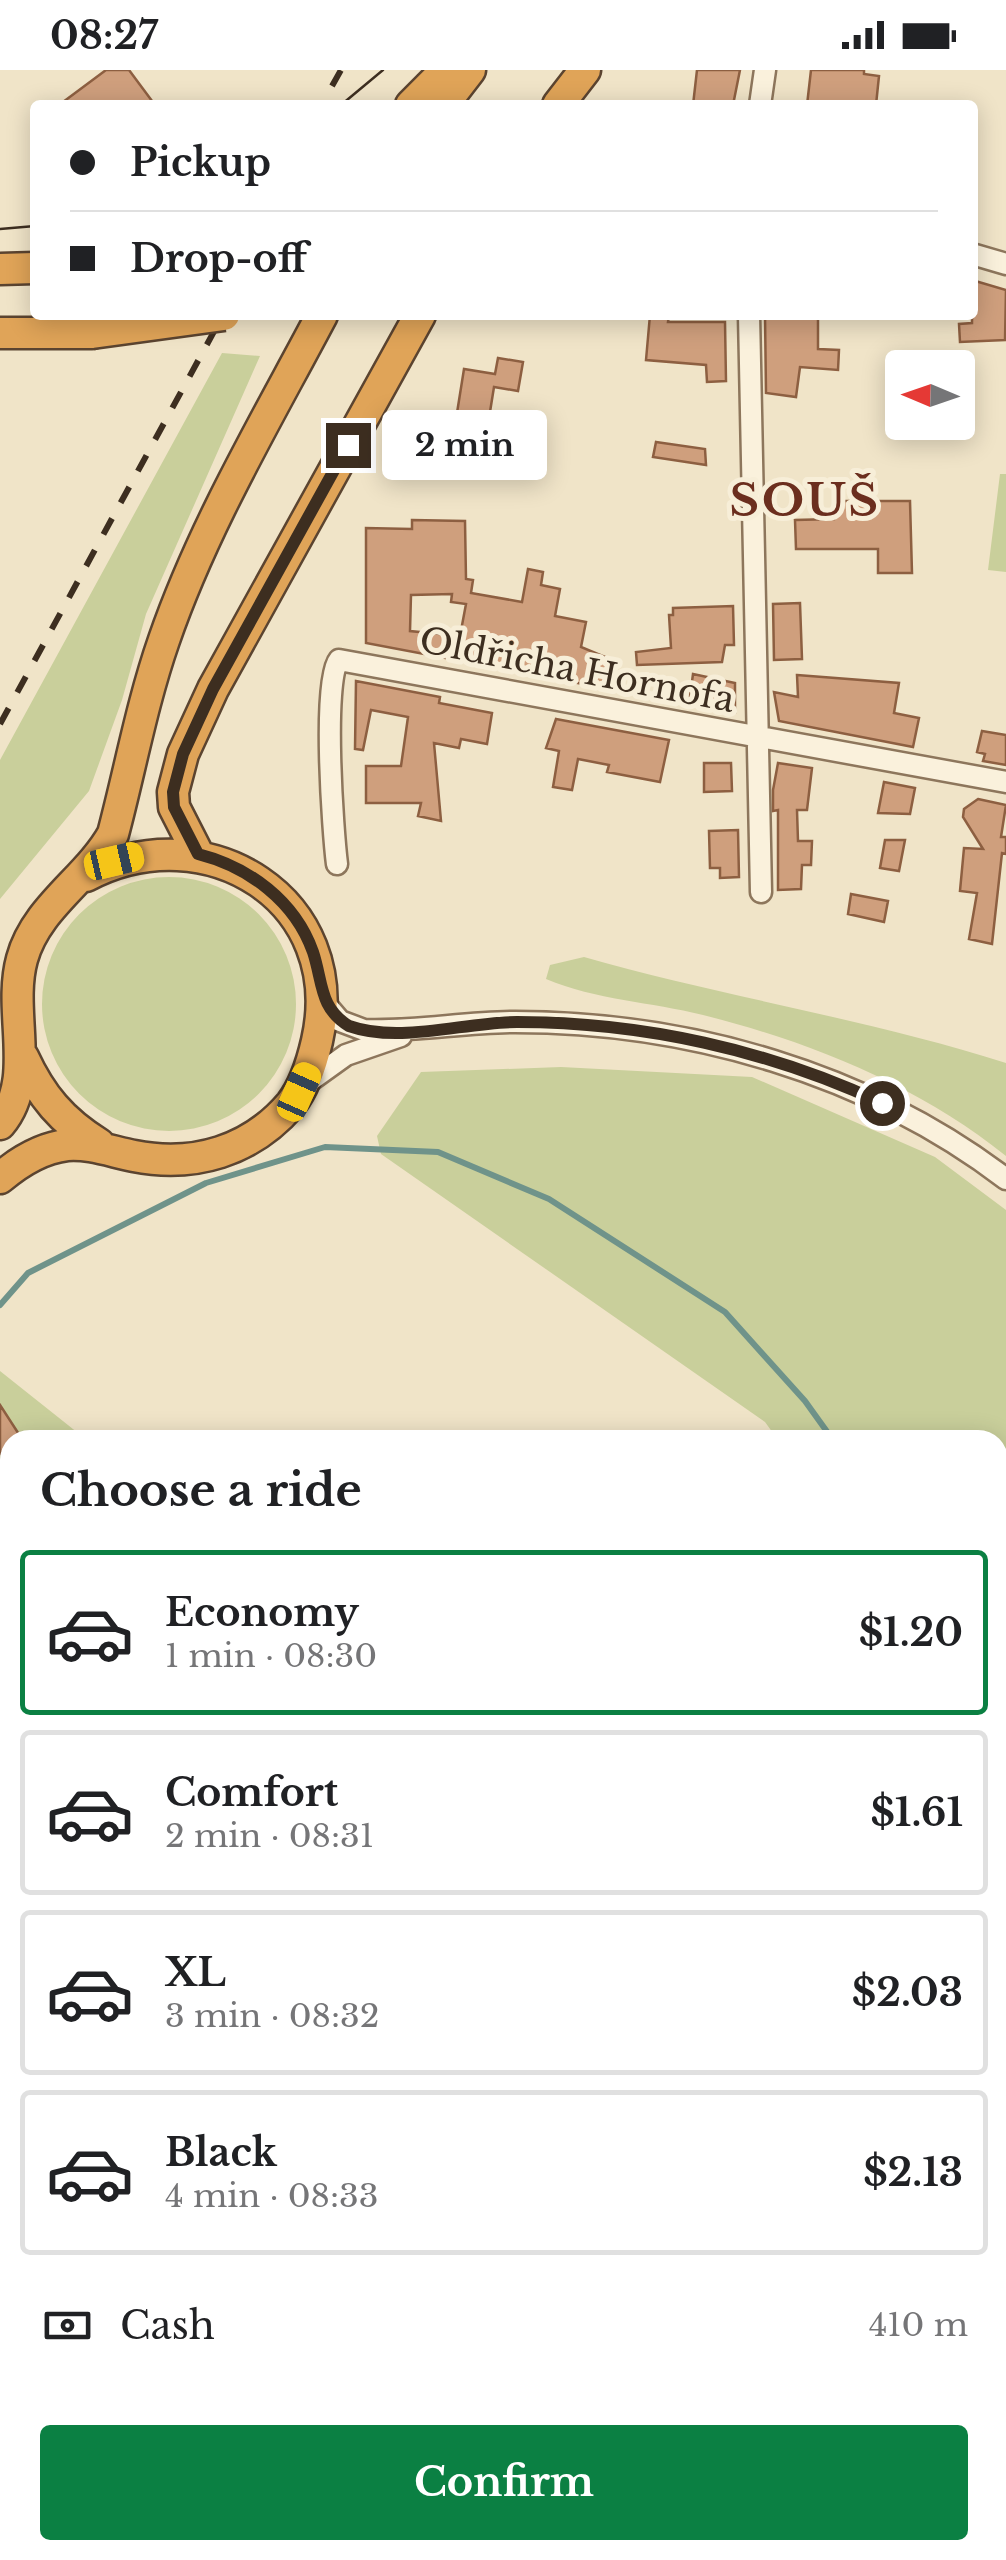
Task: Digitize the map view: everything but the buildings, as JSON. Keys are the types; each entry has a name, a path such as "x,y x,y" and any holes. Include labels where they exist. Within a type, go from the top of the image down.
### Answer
{"highway":[{"path":"416,100 446,70"},
{"path":"447,100 470,70"},
{"path":"562,100 585,70"},
{"path":"580,100 598,70"},
{"path":"0,269 30,268"},
{"path":"0,333 92,333 187,320"},
{"path":"0,1124 15,1106 20,1050 14,1002 22,955 45,913 100,858 113,834 155,668 186,584 252,446 319,320"},
{"path":"198,854 174,807 173,792 183,754 213,689 417,320"},
{"path":"0,1178 43,1150 70,1144 153,1160 219,1154 260,1133 299,1092 313,1058 322,1000 311,947 280,900 250,875 198,854 147,854 114,861 79,880"},
{"path":"20,1050 38,1091 68,1125 107,1149"}],"street":[{"path":"761,100 766,70"},
{"path":"978,256 1006,264"},
{"path":"749,320 761,892"},
{"name":"Oldřicha Hornofa","path":"337,864 332,828 331,710 332,674 339,660 1006,782"},
{"path":"322,1000 340,1021 356,1029 417,1030 515,1022 586,1025 737,1051 830,1080 882,1103 1006,1179"},
{"path":"299,1092 346,1055 417,1030"}],"green space":[{"path":"222,353 260,356 146,614 122,700 89,791 0,899 0,760"},
{"path":"1000,474 1006,474 1006,572 988,570"},
{"path":"169,877 218,887 259,914 286,955 296,1004 286,1053 259,1094 218,1121 169,1131 120,1121 79,1094 52,1053 42,1004 52,955 79,914 120,887"},
{"path":"584,957 1006,1063 1006,1156 937,1108 823,1053 703,1015 604,996 546,979 550,965"},
{"path":"561,1067 752,1077 935,1157 1006,1210 1006,1430 771,1430 765,1422 381,1154 377,1136 421,1072"},
{"path":"0,1371 74,1430 0,1430"}],"waterway":[{"path":"0,1305 28,1273 206,1183 325,1147 438,1152 549,1199 725,1312 805,1401 826,1430"}],"tram line":[{"path":"347,100 383,70"},
{"path":"0,229 30,226"}],"railway":[{"path":"332,86 341,70"},
{"path":"0,724 220,320"}],"district":[{"name":"SOUŠ","path":"805,500"}],"route":[{"path":"348,445 213,689 176,772 174,807 198,854 250,875 280,900 311,947 322,1000 340,1021 356,1029 417,1030 515,1022 625,1029 760,1057 830,1080 882,1103"}]}
